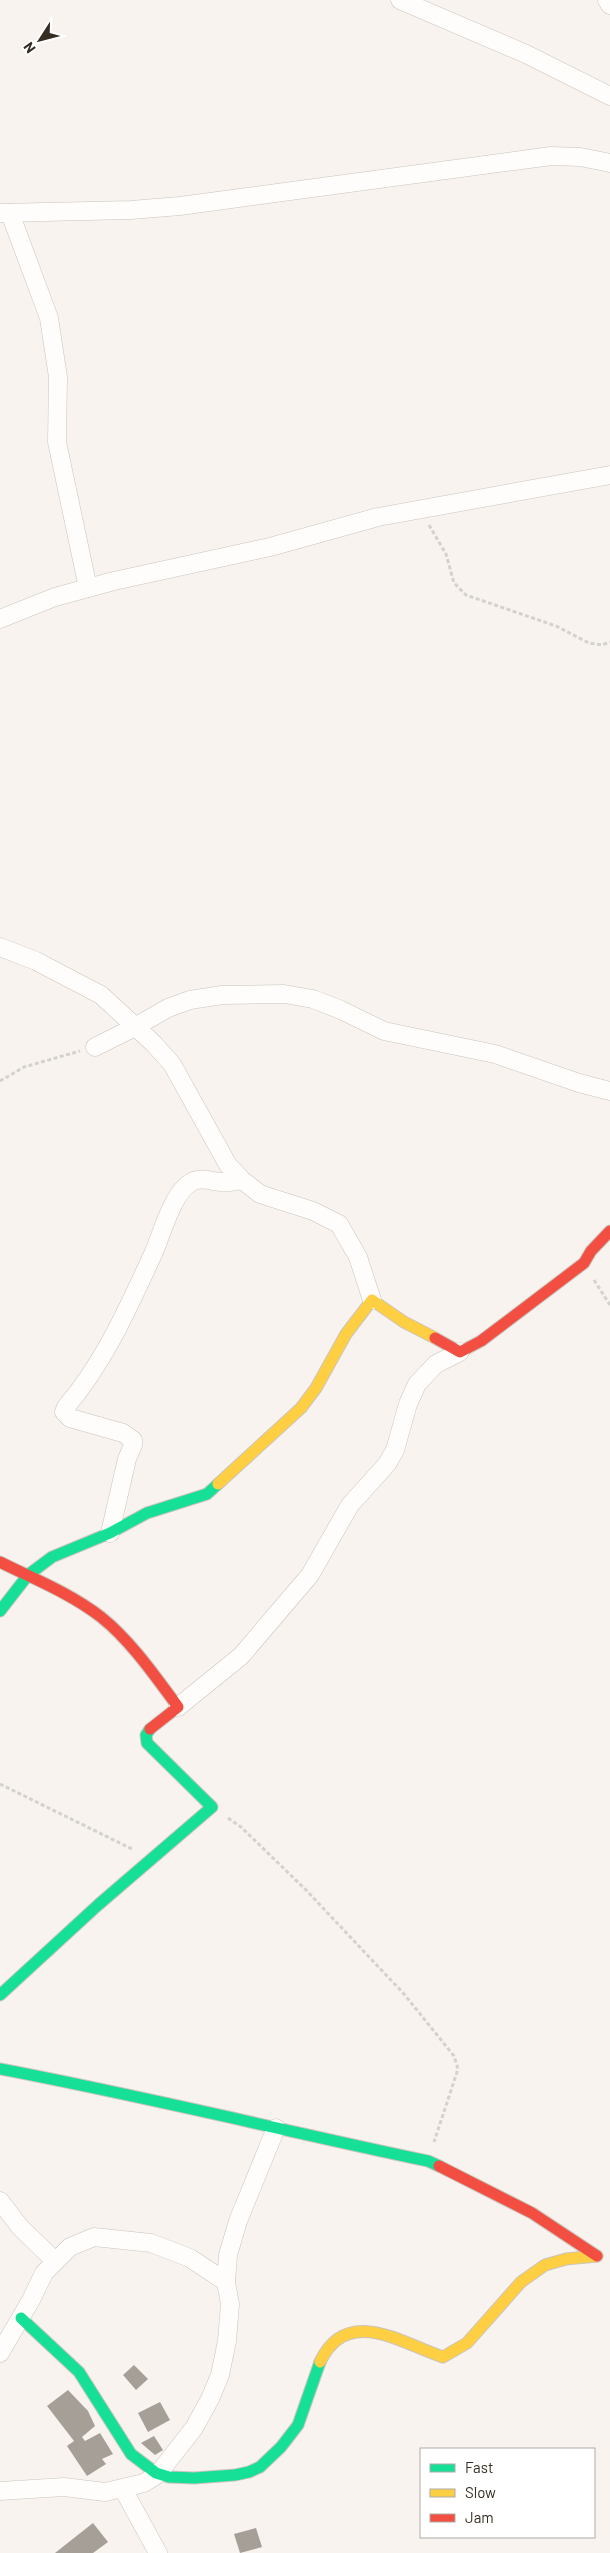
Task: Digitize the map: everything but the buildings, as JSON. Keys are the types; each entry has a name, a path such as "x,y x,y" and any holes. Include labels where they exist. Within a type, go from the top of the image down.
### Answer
{"street":[{"path":"400,0 526,54 610,96"},
{"path":"607,0 610,5"},
{"path":"88,588 60,459 57,433 58,377 49,318 5,213 131,210 180,206 551,156 580,157 610,163"},
{"path":"0,619 55,597 88,588 270,547 378,517 421,511 610,475"},
{"path":"0,947 36,961 101,995 172,1064 228,1165 242,1180 260,1194 313,1211 339,1224 358,1257 372,1300 404,1322 460,1352"},
{"path":"96,1047 168,1008 190,1000 222,995 284,994 314,999 384,1031 495,1054 579,1083 610,1091"},
{"path":"110,1532 128,1458 134,1446 133,1440 123,1433 70,1418 64,1412 66,1406 93,1370 107,1346 153,1254 179,1193 192,1182 206,1179 224,1183 242,1180"},
{"path":"0,1995 212,1807 146,1739 148,1731 240,1656 310,1575 350,1505 387,1464 395,1450 408,1404 417,1384 436,1364 481,1341 584,1263 591,1251 610,1231"},
{"path":"0,1611 28,1575 52,1557 110,1532 147,1513 207,1494 301,1408 316,1388 346,1334 372,1300"},
{"path":"0,1562 70,1596 102,1618 146,1664 178,1707"},
{"path":"0,2069 126,2093 428,2161 532,2213 597,2256 566,2259 545,2265 521,2282 467,2343 443,2357 428,2353 381,2332 359,2331 337,2338 329,2346 317,2373 302,2419 277,2452 252,2471 199,2479 158,2474 129,2453 120,2442 101,2404 71,2363 21,2318"},
{"path":"0,2491 64,2487 105,2492 144,2483 158,2474 194,2428 210,2399 220,2375 227,2341 229,2314 226,2282 228,2255 238,2221 276,2128"},
{"path":"0,2200 20,2227 54,2260"},
{"path":"0,2353 21,2318 44,2273 54,2260 70,2247 94,2237 151,2243 190,2258 226,2282"},
{"path":"123,2489 158,2553"}],"path":[{"path":"421,511 446,554 454,583 466,595 556,626 589,643 602,645 610,642"},
{"path":"0,1081 24,1067 96,1047"},
{"path":"584,1263 610,1305"},
{"path":"0,1784 152,1859"},
{"path":"212,1807 241,1828 306,1890 404,1994 454,2056 458,2069 428,2161"}],"traffic: fast":[{"path":"0,1611 28,1575 52,1557 110,1533 147,1513 207,1494 218,1484"},
{"path":"0,1995 98,1905 212,1807 147,1743 146,1735 150,1729"},
{"path":"0,2069 428,2161 439,2166"},
{"path":"21,2318 79,2372 131,2454 156,2473 169,2477 194,2478 235,2475 260,2467 281,2447 298,2425 320,2362"}],"traffic: slow":[{"path":"218,1484 301,1408 316,1388 346,1334 372,1300 404,1322 435,1338"},
{"path":"320,2362 331,2345 345,2335 360,2332 393,2337 443,2357 467,2343 521,2282 545,2265 566,2259 597,2256"}],"traffic: jam":[{"path":"435,1338 460,1352 481,1341 584,1263 591,1251 610,1231"},
{"path":"0,1562 52,1587 89,1608 112,1626 132,1648 178,1707 150,1729"},
{"path":"439,2166 532,2213 597,2256"}]}
